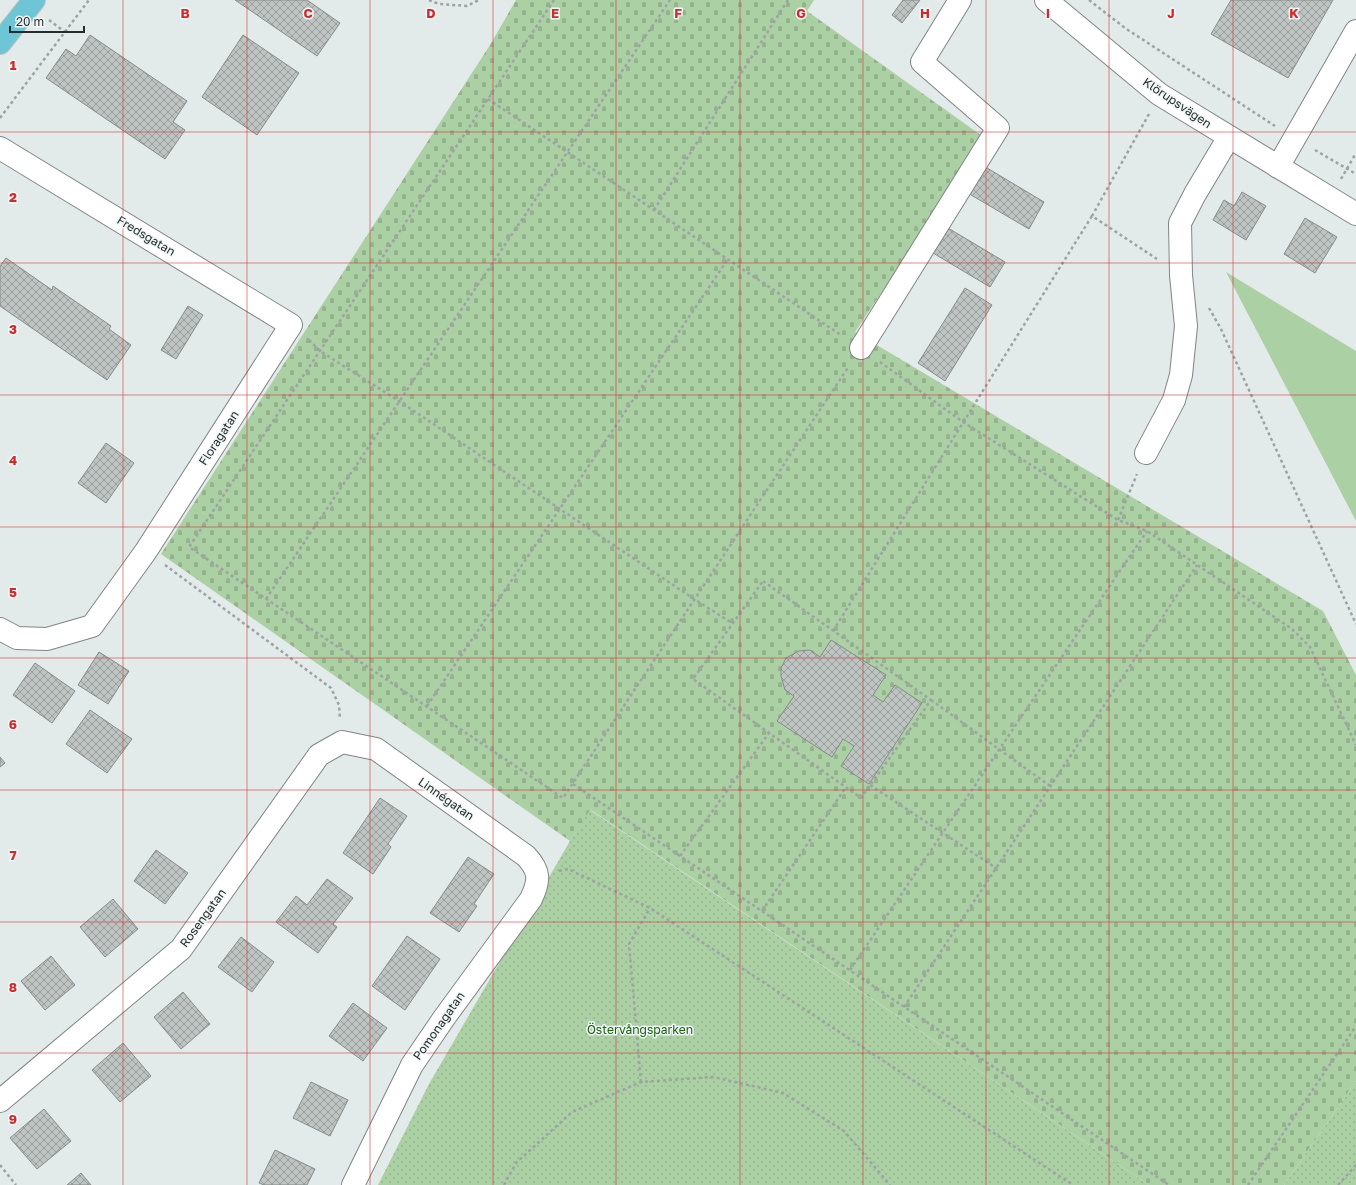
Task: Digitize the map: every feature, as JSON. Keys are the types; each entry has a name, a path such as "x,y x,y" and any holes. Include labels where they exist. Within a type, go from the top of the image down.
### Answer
{"main road":[{"path":"0,43 34,0"}],"street":[{"path":"861,348 998,128 922,62 960,0"},
{"name":"Klörupsvägen","path":"1046,0 1160,94 1356,214"},
{"path":"1278,167 1356,31"},
{"path":"1146,453 1174,400 1182,375 1186,326 1181,275 1180,223 1229,136"},
{"name":"Fredsgatan","path":"0,148 291,325"},
{"name":"Floragatan","path":"0,629 17,638 47,639 92,626 146,551 291,325"},
{"name":"Linnégatan","path":"342,742 376,749 526,856 534,864 538,875"},
{"name":"Rosengatan","path":"0,1101 181,949 320,755 342,742"},
{"name":"Pomonagatan","path":"353,1185 412,1065 444,1018 531,899 537,887 538,875"}],"path":[{"path":"0,118 89,0"},
{"path":"429,0 439,4 467,6 479,0"},
{"path":"554,0 189,547 563,798 861,348"},
{"path":"266,599 670,0"},
{"path":"654,210 788,0"},
{"path":"1089,0 1125,28 1294,138 1356,174"},
{"path":"833,631 1092,216 1160,94"},
{"path":"488,99 861,348 963,422 1118,520 1147,531 1292,629 1310,647 1356,745"},
{"path":"1092,216 1181,275"},
{"path":"427,706 728,259"},
{"path":"1208,305 1222,329 1356,624"},
{"path":"291,325 320,351 399,401 732,623"},
{"path":"1118,520 1146,453"},
{"path":"850,970 1147,531"},
{"path":"146,551 331,688 339,705 342,742"},
{"path":"904,1007 1197,565"},
{"path":"930,700 861,798 693,678 763,581 930,700 999,750 1050,786"},
{"path":"680,856 769,733"},
{"path":"573,784 1169,1185"},
{"path":"870,785 996,868"},
{"path":"762,911 846,787"},
{"path":"538,875 568,869 650,908 1073,1185"},
{"path":"641,1082 628,944 650,908"},
{"path":"1248,1185 1356,1026"},
{"path":"504,1185 516,1163 572,1112 641,1082 713,1076 783,1093 844,1131 890,1185"},
{"path":"0,1165 16,1185"},
{"path":"1338,1185 1356,1165"}],"green space":[{"path":"516,0 814,0 807,11 985,138 855,332 1323,611 1356,675 1356,1081 1284,1185 1149,1185 591,810 570,841 161,554 490,45"},
{"path":"1226,272 1356,351 1356,521"},
{"name":"Östervångsparken","path":"590,810 1149,1185 378,1185 429,1084 570,841"},
{"path":"1356,1081 1356,1185 1284,1185"}],"building":[{"path":"235,0 307,0 340,23 317,56"},
{"path":"903,0 920,0 902,23 892,15"},
{"path":"1231,0 1333,0 1288,78 1211,34"},
{"path":"90,35 187,101 173,122 185,130 165,159 46,78 66,49 76,56"},
{"path":"243,35 299,73 257,135 202,97"},
{"path":"982,165 1044,202 1029,229 966,192"},
{"path":"1242,192 1266,206 1246,240 1213,220 1224,200 1234,206"},
{"path":"1305,218 1337,237 1315,273 1284,254"},
{"path":"943,225 1005,262 990,287 928,250"},
{"path":"6,258 52,290 53,286 111,326 109,329 131,345 107,380 0,306 0,266"},
{"path":"965,288 992,305 945,381 918,363"},
{"path":"188,306 203,315 176,359 161,350"},
{"path":"106,443 134,463 106,503 78,483"},
{"path":"831,640 886,675 873,695 883,702 895,685 922,703 869,784 841,766 854,746 843,739 832,757 777,721 794,696 785,690 781,676 781,668 786,658 799,651 810,650 820,657"},
{"path":"99,652 129,671 108,704 78,685"},
{"path":"35,663 75,691 52,723 13,695"},
{"path":"90,710 132,739 107,773 66,744"},
{"path":"0,757 5,763 0,767"},
{"path":"380,798 407,816 388,844 391,847 373,874 343,853"},
{"path":"156,850 188,873 165,904 134,881"},
{"path":"468,857 494,874 474,904 477,906 459,932 430,913"},
{"path":"327,879 353,898 333,924 337,927 318,953 276,922 296,896 307,905"},
{"path":"113,899 138,929 105,957 80,927"},
{"path":"407,936 440,959 405,1010 372,986"},
{"path":"241,937 274,962 252,992 218,967"},
{"path":"51,956 75,985 45,1010 21,981"},
{"path":"183,992 210,1024 181,1049 154,1017"},
{"path":"353,1003 387,1028 363,1061 329,1036"},
{"path":"123,1043 151,1076 120,1102 92,1070"},
{"path":"311,1082 348,1100 330,1136 293,1118"},
{"path":"44,1109 71,1141 37,1169 10,1138"},
{"path":"275,1150 315,1169 307,1185 264,1185 259,1183"},
{"path":"81,1173 91,1185 67,1185"}]}
